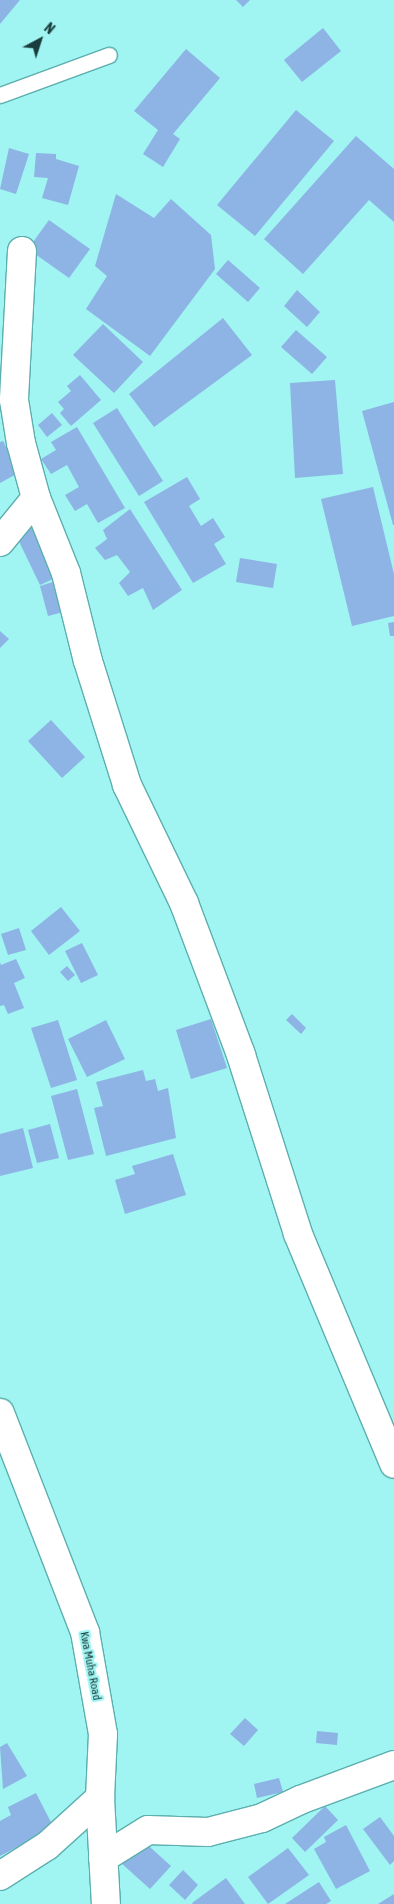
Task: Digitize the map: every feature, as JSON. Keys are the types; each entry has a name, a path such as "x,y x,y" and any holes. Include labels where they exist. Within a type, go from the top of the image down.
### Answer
{"street":[{"path":"22,251 14,400 21,443 36,498 66,573 88,661 127,785 184,903 241,1055 298,1234 388,1435 394,1464"},
{"path":"0,542 36,498"},
{"name":"Kwa Muha Road","path":"0,1413 85,1632 103,1734 100,1798 106,1904"},
{"path":"103,1858 148,1830 208,1832 262,1818 300,1800 394,1765"},
{"path":"0,1876 47,1846 100,1798"}],"lane":[{"path":"0,95 109,55"}],"building":[{"path":"0,0 20,0 0,24"},
{"path":"236,0 250,0 243,7"},
{"path":"323,28 341,51 302,82 284,60"},
{"path":"186,49 220,78 173,134 180,139 163,167 143,154 158,130 134,111"},
{"path":"296,110 334,141 255,236 217,205"},
{"path":"356,136 394,169 394,222 369,200 303,274 264,239"},
{"path":"9,148 29,154 16,194 0,189"},
{"path":"36,153 56,154 56,159 79,166 68,205 42,198 48,178 34,177"},
{"path":"116,194 154,218 171,199 211,235 215,269 150,356 86,309 107,276 95,266"},
{"path":"49,220 90,249 69,278 28,249"},
{"path":"228,260 260,288 248,302 216,274"},
{"path":"297,290 320,312 307,327 284,306"},
{"path":"223,318 252,355 154,427 129,394"},
{"path":"103,324 143,362 114,393 73,355"},
{"path":"296,330 327,357 312,374 281,347"},
{"path":"80,375 101,400 71,426 60,413 64,409 58,402 71,391 67,386"},
{"path":"335,380 343,474 295,478 290,383"},
{"path":"394,402 394,525 393,525 362,411"},
{"path":"117,408 163,481 139,496 93,423"},
{"path":"52,413 62,425 47,437 38,425"},
{"path":"77,427 125,508 98,523 87,504 75,511 65,495 79,487 67,465 51,474 41,459 56,450 51,442"},
{"path":"3,441 20,472 0,483 0,442"},
{"path":"187,477 200,499 189,506 201,526 213,518 225,537 214,544 226,564 193,583 144,502"},
{"path":"373,487 394,574 394,616 352,626 321,499"},
{"path":"130,509 182,590 153,610 143,588 128,596 119,583 130,572 117,555 105,560 95,548 107,539 103,530"},
{"path":"37,517 64,574 40,585 13,529"},
{"path":"240,558 277,564 273,588 236,582"},
{"path":"59,580 67,611 48,616 40,586"},
{"path":"394,622 394,636 390,636 388,623"},
{"path":"0,631 9,639 0,648"},
{"path":"51,720 85,757 62,778 28,741"},
{"path":"61,907 80,931 49,955 31,931"},
{"path":"19,928 26,950 8,955 1,934"},
{"path":"82,943 98,975 81,983 65,951"},
{"path":"16,959 25,978 14,983 24,1008 8,1014 4,1005 0,1006 0,962 1,965"},
{"path":"67,966 75,975 68,981 60,972"},
{"path":"292,1014 306,1028 301,1034 286,1020"},
{"path":"211,1019 227,1068 191,1079 176,1030"},
{"path":"58,1020 77,1080 51,1088 31,1028"},
{"path":"106,1020 125,1059 87,1077 68,1039"},
{"path":"143,1070 146,1081 155,1079 158,1091 168,1088 176,1138 106,1156 94,1108 103,1106 96,1082"},
{"path":"77,1089 94,1154 68,1160 51,1096"},
{"path":"50,1124 59,1158 37,1163 28,1130"},
{"path":"23,1128 33,1168 0,1176 0,1134"},
{"path":"173,1154 186,1195 125,1214 115,1180 135,1174 132,1166"},
{"path":"245,1718 258,1730 244,1746 230,1734"},
{"path":"317,1731 338,1733 337,1745 316,1743"},
{"path":"7,1743 27,1776 3,1789 0,1747"},
{"path":"279,1778 283,1792 257,1798 254,1784"},
{"path":"36,1793 54,1828 0,1856 0,1821 11,1815 8,1807"},
{"path":"325,1806 338,1820 305,1852 292,1838"},
{"path":"380,1817 394,1836 394,1861 390,1865 363,1829"},
{"path":"346,1825 370,1871 336,1889 314,1849 326,1842 324,1837"},
{"path":"141,1839 171,1866 150,1889 120,1862"},
{"path":"288,1848 309,1875 268,1904 248,1877"},
{"path":"183,1870 198,1885 185,1900 169,1885"},
{"path":"226,1878 245,1904 192,1903"},
{"path":"319,1882 331,1901 326,1904 285,1904"},
{"path":"394,1894 394,1904 378,1904"}]}
